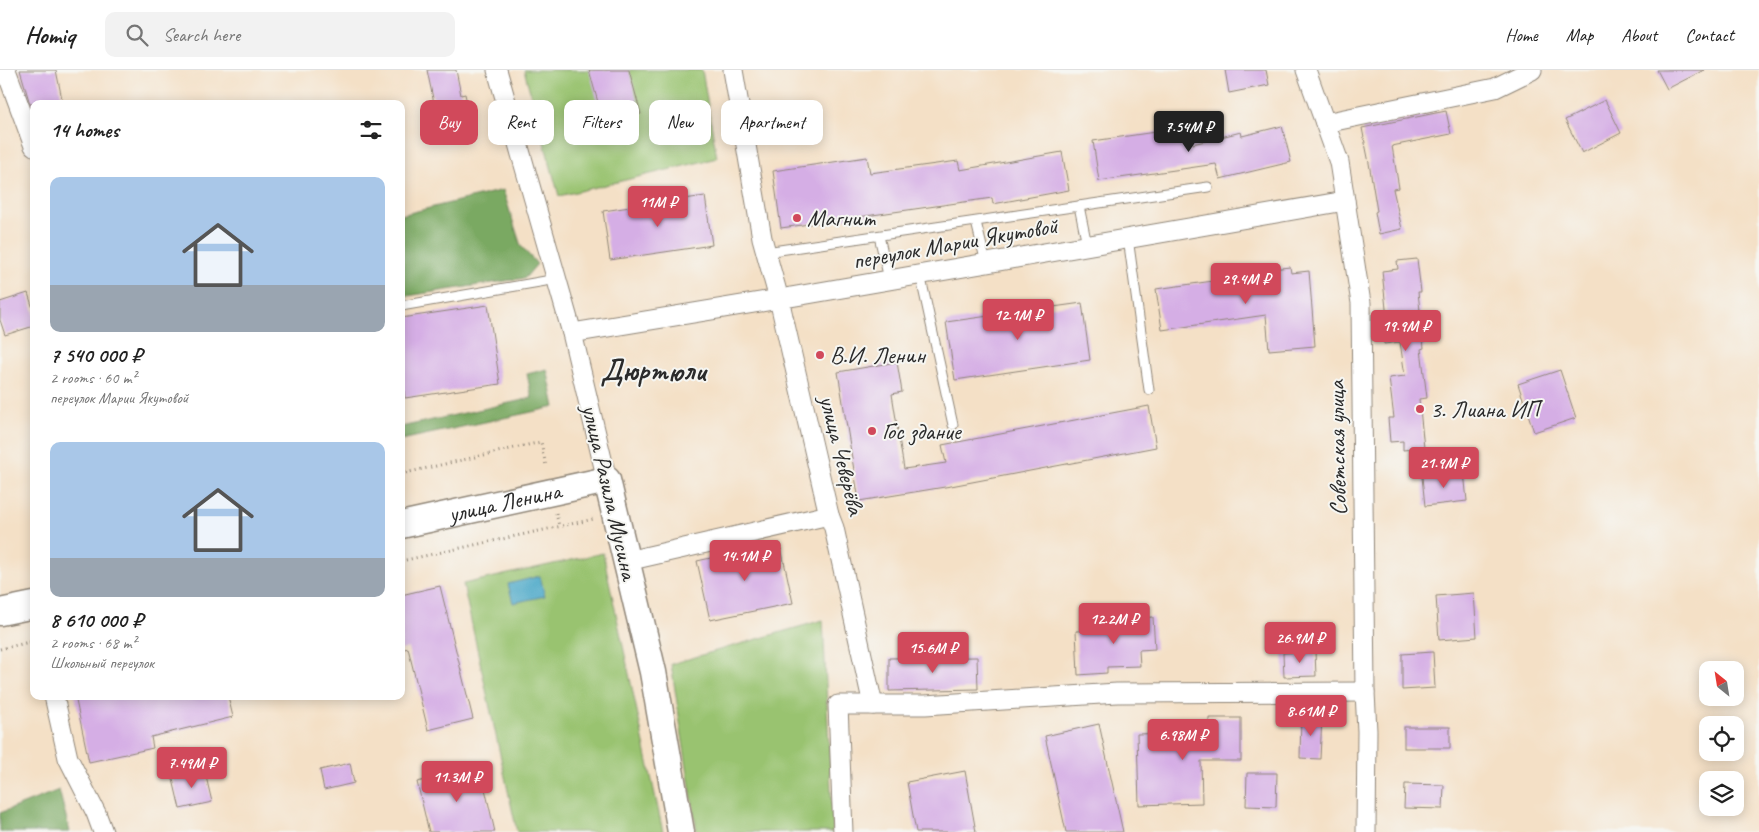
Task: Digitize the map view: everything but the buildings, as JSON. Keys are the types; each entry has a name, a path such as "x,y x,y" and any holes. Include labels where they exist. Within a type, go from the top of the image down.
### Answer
{"main road":[{"name":"улица Разила Мусина","path":"607,480 653,672 681,832"},
{"name":"улица Ленина","path":"405,524 607,480"},
{"path":"0,612 30,607"}],"street":[{"path":"6,70 30,135"},
{"name":"улица Разила Мусина","path":"497,70 572,333 607,480"},
{"name":"улица Чеверёва","path":"733,70 762,238 779,299 829,515 834,528 873,705"},
{"name":"Советская улица","path":"1306,70 1339,162 1361,303 1367,731 1366,832"},
{"path":"1325,124 1495,88 1532,70"},
{"name":"переулок Марии Якутовой","path":"572,333 1345,201"},
{"path":"627,560 829,515"},
{"path":"843,832 838,705 925,705 1117,693 1365,692"},
{"path":"55,700 68,758 96,813 103,832"}],"lane":[{"path":"766,252 1208,187"},
{"path":"1079,206 1087,245"},
{"path":"976,222 986,263"},
{"path":"879,236 889,280"},
{"path":"1128,238 1149,390"},
{"path":"920,274 953,425"},
{"path":"405,305 557,279"}],"path":[{"path":"405,473 541,442 546,466"},
{"path":"556,513 559,526"},
{"path":"405,560 616,514"},
{"path":"0,649 30,642"}],"green space":[{"path":"524,70 702,70 707,100 649,100 649,145 711,145 711,123 717,158 559,196 545,145 554,145 554,100 532,100"},
{"path":"503,190 521,246 537,264 525,278 405,296 405,214"},
{"path":"547,369 555,407 405,439 405,426 532,398 527,374"},
{"path":"603,553 663,832 517,832 463,584"},
{"path":"823,620 833,832 697,832 671,664"},
{"path":"59,790 70,832 0,832 0,813"}],"water":[{"path":"540,576 545,596 513,603 508,584"}],"place":[{"name":"Магнит","path":"797,218"},
{"name":"В.И. Ленин","path":"820,355"},
{"name":"3. Лиана ИП","path":"1420,409"},
{"name":"Гос здание","path":"872,431"}],"district":[{"name":"Дюртюли","path":"653,370"}]}
